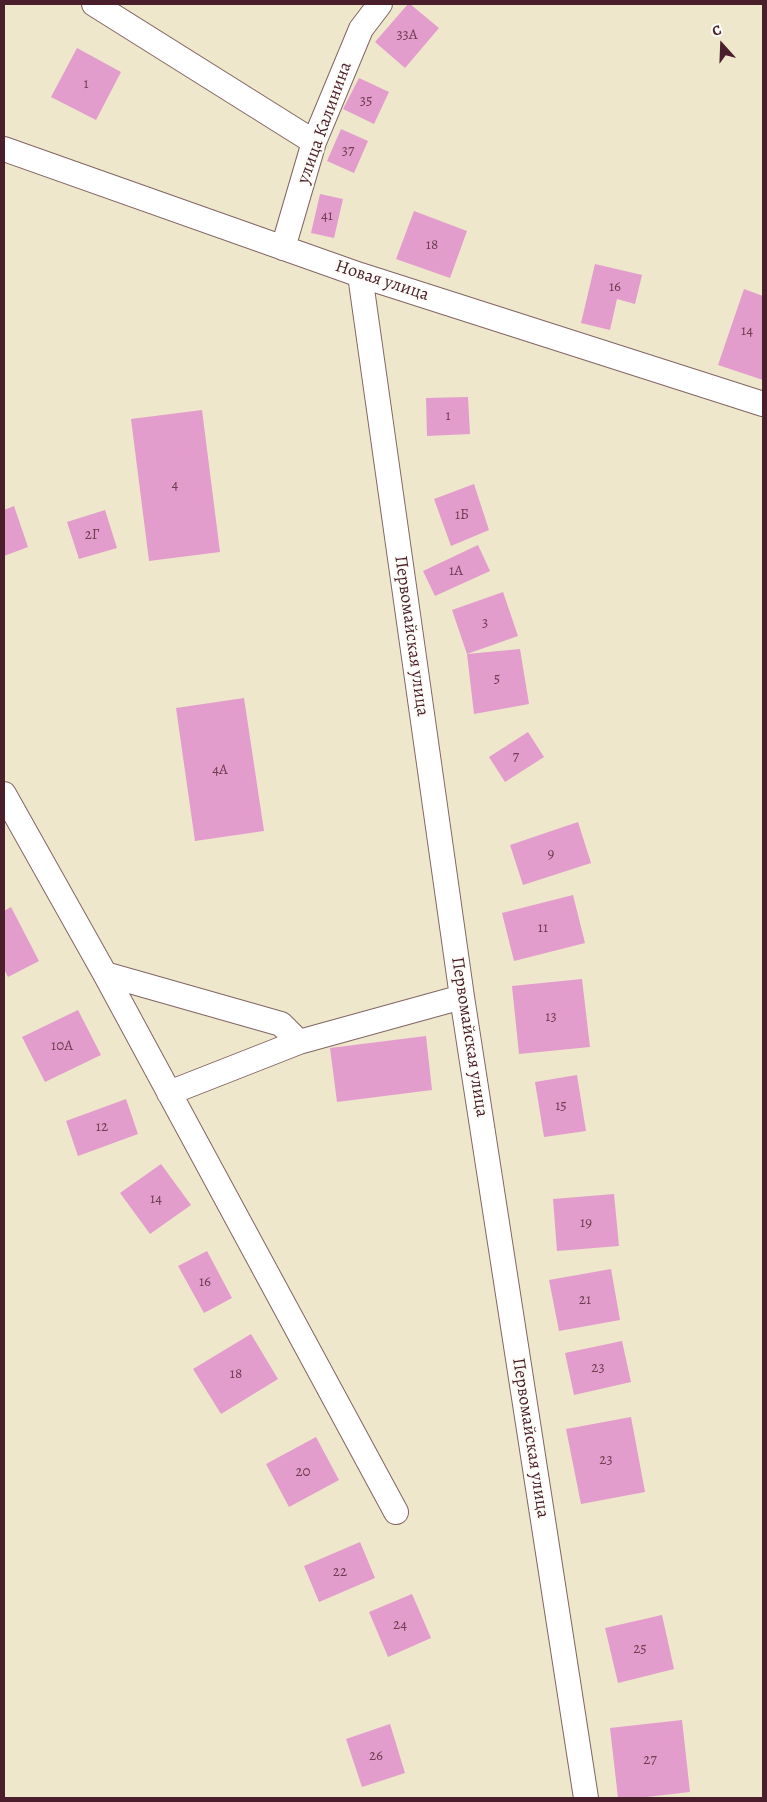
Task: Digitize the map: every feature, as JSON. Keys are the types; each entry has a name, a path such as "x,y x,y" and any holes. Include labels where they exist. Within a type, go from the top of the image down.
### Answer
{"street":[{"path":"94,4 314,142"},
{"name":"улица Калинина","path":"283,248 314,142 362,29 380,4"},
{"name":"Новая улица","path":"4,149 360,275 763,404"},
{"name":"Первомайская улица","path":"360,275 462,997 586,1798"},
{"path":"4,794 105,974 396,1512"},
{"path":"105,974 281,1024 299,1042"},
{"path":"169,1093 299,1042 462,997"}],"building":[{"path":"408,4 439,28 405,68 375,42"},
{"path":"77,48 121,72 96,120 51,97"},
{"path":"359,78 389,92 374,124 343,109"},
{"path":"341,129 368,141 354,173 327,161"},
{"path":"320,194 343,199 334,238 311,233"},
{"path":"414,211 467,231 450,278 396,259"},
{"path":"595,264 642,275 635,304 617,299 610,330 581,323"},
{"path":"744,289 763,296 763,380 718,365"},
{"path":"468,397 470,434 427,436 426,398"},
{"path":"202,410 220,552 149,561 131,419"},
{"path":"474,484 489,530 451,546 434,499"},
{"path":"14,506 28,547 4,556 4,510"},
{"path":"105,510 117,548 79,559 67,522"},
{"path":"478,545 490,571 435,596 423,571"},
{"path":"503,592 518,636 467,654 452,610"},
{"path":"520,649 529,704 474,714 467,654"},
{"path":"244,698 264,831 195,841 176,708"},
{"path":"528,732 544,757 505,782 489,757"},
{"path":"578,822 591,863 523,885 510,845"},
{"path":"573,895 585,943 514,961 502,913"},
{"path":"11,907 39,961 8,977 4,969 4,911"},
{"path":"582,979 590,1047 519,1054 512,986"},
{"path":"78,1010 101,1055 45,1082 22,1037"},
{"path":"426,1036 432,1090 337,1102 330,1048"},
{"path":"577,1075 586,1131 544,1137 535,1082"},
{"path":"126,1099 138,1134 78,1156 66,1121"},
{"path":"161,1164 191,1205 150,1234 120,1193"},
{"path":"614,1194 619,1246 557,1251 553,1199"},
{"path":"207,1251 232,1298 204,1313 178,1266"},
{"path":"611,1269 620,1320 559,1331 549,1280"},
{"path":"251,1334 278,1379 221,1414 193,1369"},
{"path":"622,1341 631,1382 574,1395 565,1353"},
{"path":"631,1417 645,1492 581,1504 566,1429"},
{"path":"316,1437 339,1480 289,1507 266,1464"},
{"path":"360,1542 375,1578 319,1602 304,1566"},
{"path":"412,1594 431,1638 388,1657 369,1612"},
{"path":"662,1615 674,1669 618,1683 605,1628"},
{"path":"682,1720 690,1792 638,1798 618,1798 610,1728"},
{"path":"390,1724 405,1773 362,1787 346,1739"}]}
